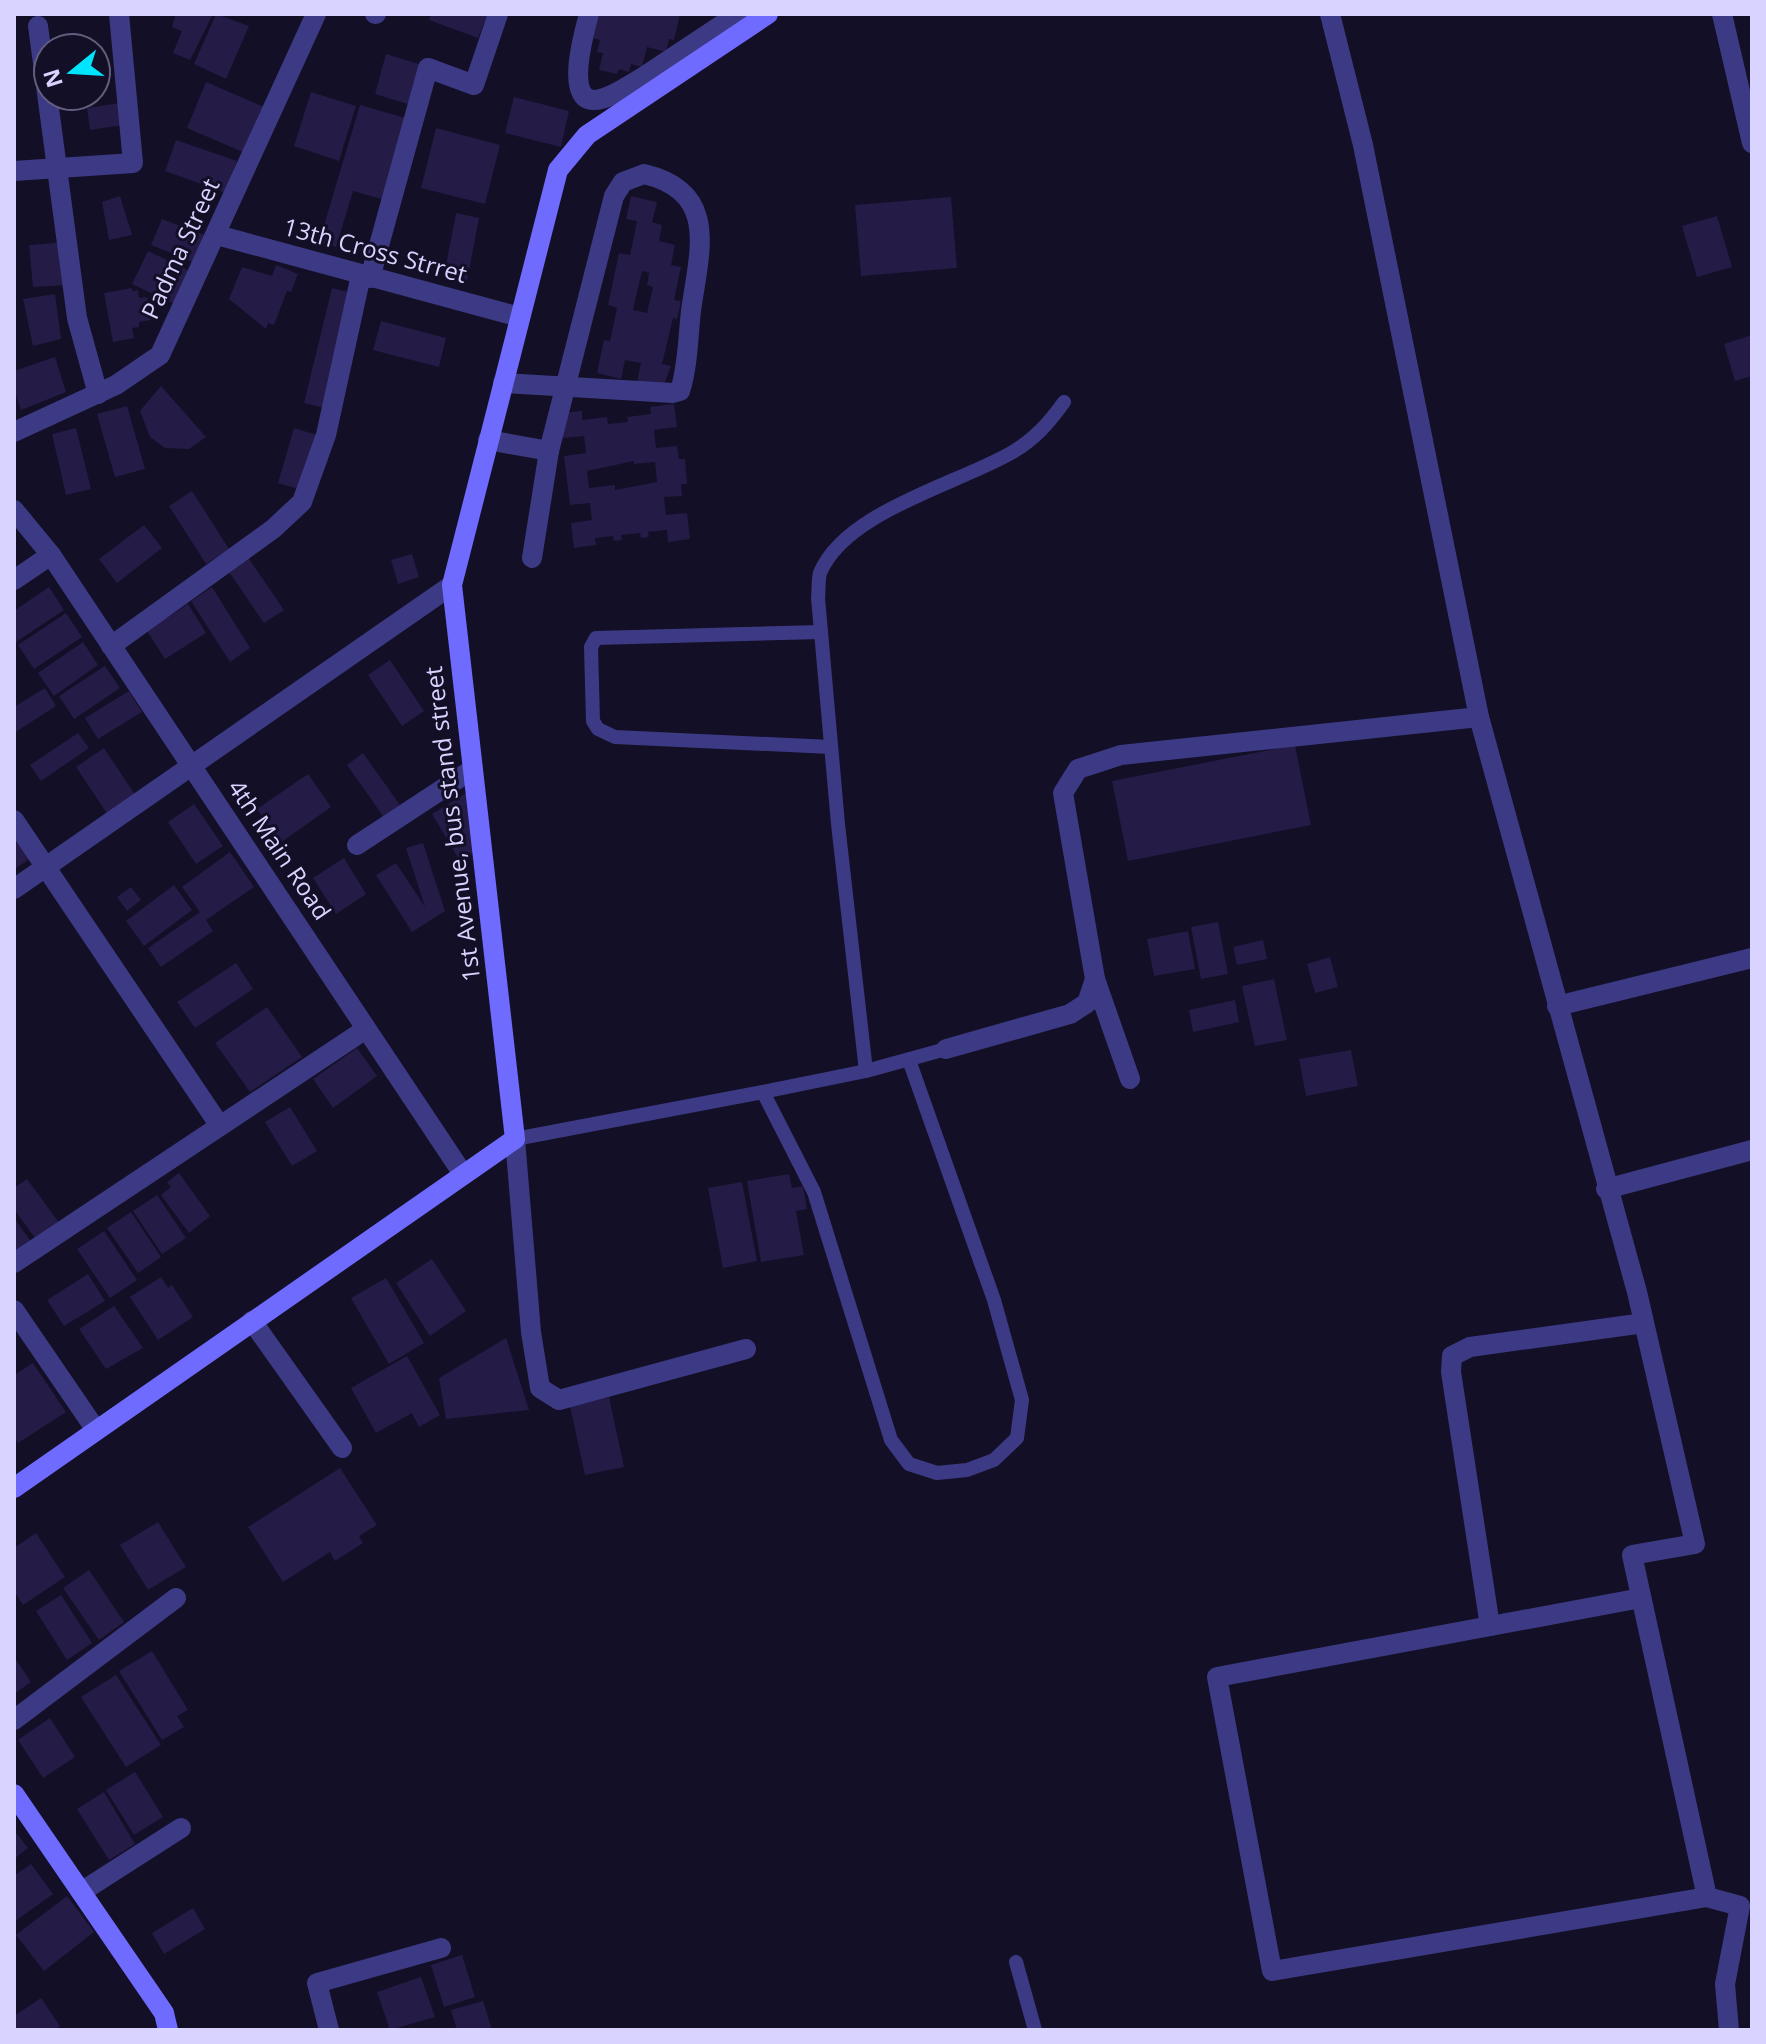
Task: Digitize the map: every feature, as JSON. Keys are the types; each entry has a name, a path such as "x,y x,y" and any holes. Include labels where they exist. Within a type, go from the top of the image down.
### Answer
{"street":[{"path":"14,171 133,163 119,14"},
{"name":"Padma Street","path":"14,432 98,394 160,355 316,14"},
{"path":"111,646 273,529 302,502 326,435 366,276 428,68 474,85 498,14"},
{"path":"589,14 577,70 579,85 586,97 602,97 644,87 738,14"},
{"name":"1st Avenue, bus stand street","path":"515,1139 452,585 558,170 587,135 644,87 768,14"},
{"path":"1330,14 1363,145 1479,717 1644,1323 1695,1544 1632,1555 1707,1897"},
{"path":"1722,14 1752,143"},
{"path":"38,26 77,318 98,394"},
{"path":"503,383 563,387 680,391 701,233 691,202 679,188 644,174 623,182 614,196 563,387 532,558"},
{"name":"13th Cross Strret","path":"217,235 520,317"},
{"path":"488,440 549,451"},
{"path":"14,510 51,555 14,580"},
{"name":"4th Main Road","path":"51,555 463,1174"},
{"path":"14,889 452,585"},
{"path":"1130,1079 1095,979 1063,793 1078,769 1121,755 1479,717"},
{"path":"357,845 473,769"},
{"path":"14,820 220,1126"},
{"path":"1557,1006 1752,958"},
{"path":"946,1049 1070,1014 1087,1003 1095,979"},
{"path":"14,1263 366,1029"},
{"path":"14,1488 515,1139 531,1332 540,1388 559,1400 746,1349"},
{"path":"1606,1189 1752,1150"},
{"path":"14,1310 96,1430"},
{"path":"252,1321 342,1448"},
{"path":"1490,1626 1451,1372 1452,1356 1470,1347 1644,1323"},
{"path":"14,1720 176,1598"},
{"path":"1641,1598 1217,1677 1272,1971 1707,1897 1740,1906 1725,1984 1729,2030"},
{"path":"14,1794 164,2013 168,2030"},
{"path":"81,1892 181,1828"},
{"path":"329,2030 317,1983 441,1948"}],"lane":[{"path":"866,1071 831,747 821,632 820,574 841,542 909,501 1013,453 1046,428 1064,402"},
{"path":"821,632 596,638 591,647 593,721 598,729 615,737 831,747"},
{"path":"515,1139 866,1071 946,1049"},
{"path":"763,1092 814,1192 891,1440 909,1464 937,1473 967,1470 994,1460 1017,1438 1022,1400 994,1300 909,1060"},
{"path":"1016,1962 1035,2030"}],"building":[{"path":"176,14 213,14 190,60 173,53 182,31 172,27"},
{"path":"216,14 249,26 226,79 194,64"},
{"path":"431,14 487,15 478,38 429,20"},
{"path":"599,14 680,14 674,40 669,39 666,52 647,47 642,67 631,64 629,72 619,69 617,74 599,70 603,53 597,52 600,40 593,38"},
{"path":"386,54 422,65 411,105 375,94"},
{"path":"206,82 264,107 245,153 187,128"},
{"path":"311,92 356,106 339,161 294,146"},
{"path":"514,97 569,111 561,147 505,133"},
{"path":"120,103 123,125 90,130 88,112 112,112 112,104"},
{"path":"360,105 409,119 385,200 353,191 336,247 319,242"},
{"path":"436,128 500,145 485,204 421,188"},
{"path":"176,140 237,161 226,193 165,171"},
{"path":"120,196 132,235 109,240 102,202"},
{"path":"631,196 657,202 652,222 662,225 659,241 675,245 671,265 681,267 674,300 681,301 677,319 673,318 662,364 671,366 663,387 637,382 641,363 625,360 621,379 597,373 604,340 610,341 617,308 608,305 619,253 630,255 637,221 626,219","holes":["642,271 649,273 647,285 653,287 647,313 633,310"]},
{"path":"951,197 957,268 861,276 855,205"},
{"path":"456,213 479,218 467,281 444,276"},
{"path":"1717,216 1732,267 1697,277 1682,226"},
{"path":"162,219 204,235 193,262 151,245"},
{"path":"65,242 68,285 33,287 29,245"},
{"path":"148,251 196,274 181,307 132,284"},
{"path":"276,265 298,274 291,292 287,291 274,325 268,323 266,329 229,299 242,267 272,276"},
{"path":"132,288 132,291 138,290 139,298 147,297 151,320 139,322 139,327 132,328 134,338 113,342 104,293"},
{"path":"332,288 352,293 324,408 304,403"},
{"path":"55,294 61,339 33,346 23,299"},
{"path":"381,321 446,338 439,367 373,350"},
{"path":"1752,335 1752,376 1735,381 1724,344"},
{"path":"55,357 66,392 21,410 14,389 14,371"},
{"path":"161,386 206,437 189,449 165,448 150,437 140,411"},
{"path":"674,404 677,427 654,430 656,448 677,446 679,459 685,459 687,484 681,484 682,496 664,497 666,515 687,513 690,539 668,542 667,530 648,532 649,537 641,538 640,533 621,535 622,540 614,541 613,536 595,538 596,545 574,548 571,523 592,520 590,503 570,505 564,456 586,453 584,436 563,438 560,413 582,411 582,420 607,417 608,424 628,422 627,417 651,414 650,407","holes":["634,461 634,464 655,462 657,482 615,490 615,485 589,488 587,471"]},
{"path":"127,406 145,469 115,477 97,414"},
{"path":"76,428 91,489 66,495 52,434"},
{"path":"294,428 317,435 302,490 278,483"},
{"path":"192,491 229,549 206,564 169,506"},
{"path":"144,525 162,548 117,583 99,559"},
{"path":"412,554 419,577 398,584 391,560"},
{"path":"247,556 284,610 264,623 227,569"},
{"path":"49,587 64,610 16,642 14,611"},
{"path":"212,587 250,648 230,662 191,601"},
{"path":"188,604 206,633 165,659 147,631"},
{"path":"66,613 82,637 34,669 18,645"},
{"path":"83,642 98,665 54,696 38,673"},
{"path":"390,660 424,711 402,726 368,675"},
{"path":"105,666 120,688 74,719 59,696"},
{"path":"45,688 56,706 14,733 14,707"},
{"path":"129,691 142,712 98,739 85,718"},
{"path":"78,733 89,748 41,781 30,765"},
{"path":"1295,745 1311,825 1128,861 1112,781"},
{"path":"104,748 136,796 108,815 76,767"},
{"path":"363,753 400,805 383,816 347,765"},
{"path":"308,774 331,807 280,843 257,809"},
{"path":"466,793 474,852 460,861 432,814"},
{"path":"194,804 223,846 196,864 168,822"},
{"path":"14,835 30,859 14,869"},
{"path":"423,843 445,911 412,932 376,875 396,863 425,907 406,848"},
{"path":"230,852 254,887 206,920 213,931 161,967 148,948 200,912 182,887"},
{"path":"344,858 366,894 336,914 313,878"},
{"path":"174,885 192,910 144,946 126,921"},
{"path":"131,887 141,900 127,911 117,897"},
{"path":"1218,922 1228,974 1201,979 1191,927"},
{"path":"1188,931 1195,969 1154,976 1147,939"},
{"path":"1263,940 1267,959 1237,965 1233,947"},
{"path":"1330,957 1338,987 1315,993 1307,964"},
{"path":"236,963 253,989 195,1028 177,1002"},
{"path":"1274,979 1287,1040 1255,1046 1242,986"},
{"path":"1235,1000 1239,1022 1193,1032 1189,1010"},
{"path":"267,1007 302,1057 250,1092 215,1043"},
{"path":"357,1048 377,1076 333,1108 313,1079"},
{"path":"1351,1050 1358,1086 1306,1096 1299,1059"},
{"path":"290,1107 317,1151 292,1166 265,1122"},
{"path":"179,1173 210,1216 189,1233 161,1195 171,1187 167,1182"},
{"path":"789,1174 792,1188 803,1186 807,1209 796,1211 804,1255 761,1262 747,1181"},
{"path":"27,1179 60,1224 37,1241 14,1209 14,1188"},
{"path":"742,1182 757,1261 723,1268 708,1188"},
{"path":"157,1195 186,1238 162,1254 133,1211"},
{"path":"131,1212 161,1257 138,1273 107,1228"},
{"path":"14,1218 32,1243 14,1256"},
{"path":"104,1231 137,1280 110,1298 77,1249"},
{"path":"432,1259 466,1311 430,1336 396,1283"},
{"path":"88,1274 105,1301 64,1326 47,1300"},
{"path":"161,1277 168,1288 172,1285 193,1317 158,1340 130,1297"},
{"path":"386,1278 424,1343 389,1364 351,1298"},
{"path":"114,1306 143,1348 106,1369 79,1329"},
{"path":"506,1338 529,1410 446,1419 439,1378"},
{"path":"407,1356 440,1415 419,1427 412,1413 376,1433 351,1388"},
{"path":"33,1363 66,1412 18,1443 14,1437 14,1375"},
{"path":"609,1397 624,1467 585,1475 570,1406"},
{"path":"340,1468 377,1525 359,1536 363,1543 335,1561 330,1552 283,1582 248,1527"},
{"path":"158,1522 186,1567 148,1590 120,1545"},
{"path":"36,1533 65,1577 23,1605 14,1591 14,1548"},
{"path":"89,1570 124,1622 99,1640 63,1588"},
{"path":"61,1595 92,1643 67,1660 36,1611"},
{"path":"152,1651 188,1710 177,1716 184,1727 162,1740 119,1671"},
{"path":"14,1657 31,1682 14,1694"},
{"path":"116,1675 161,1745 126,1767 81,1697"},
{"path":"50,1718 75,1757 43,1778 18,1740"},
{"path":"135,1772 163,1817 134,1835 106,1790"},
{"path":"104,1792 135,1844 109,1860 77,1809"},
{"path":"14,1830 28,1848 14,1859"},
{"path":"31,1864 53,1894 14,1922 14,1876"},
{"path":"67,1896 94,1932 44,1971 16,1935"},
{"path":"193,1908 205,1929 164,1954 152,1933"},
{"path":"462,1955 475,1997 444,2007 431,1965"},
{"path":"421,1977 435,2017 390,2030 377,1992"},
{"path":"41,1998 60,2026 54,2030 14,2030 14,2016"},
{"path":"483,2001 492,2030 457,2030 451,2010"}]}
